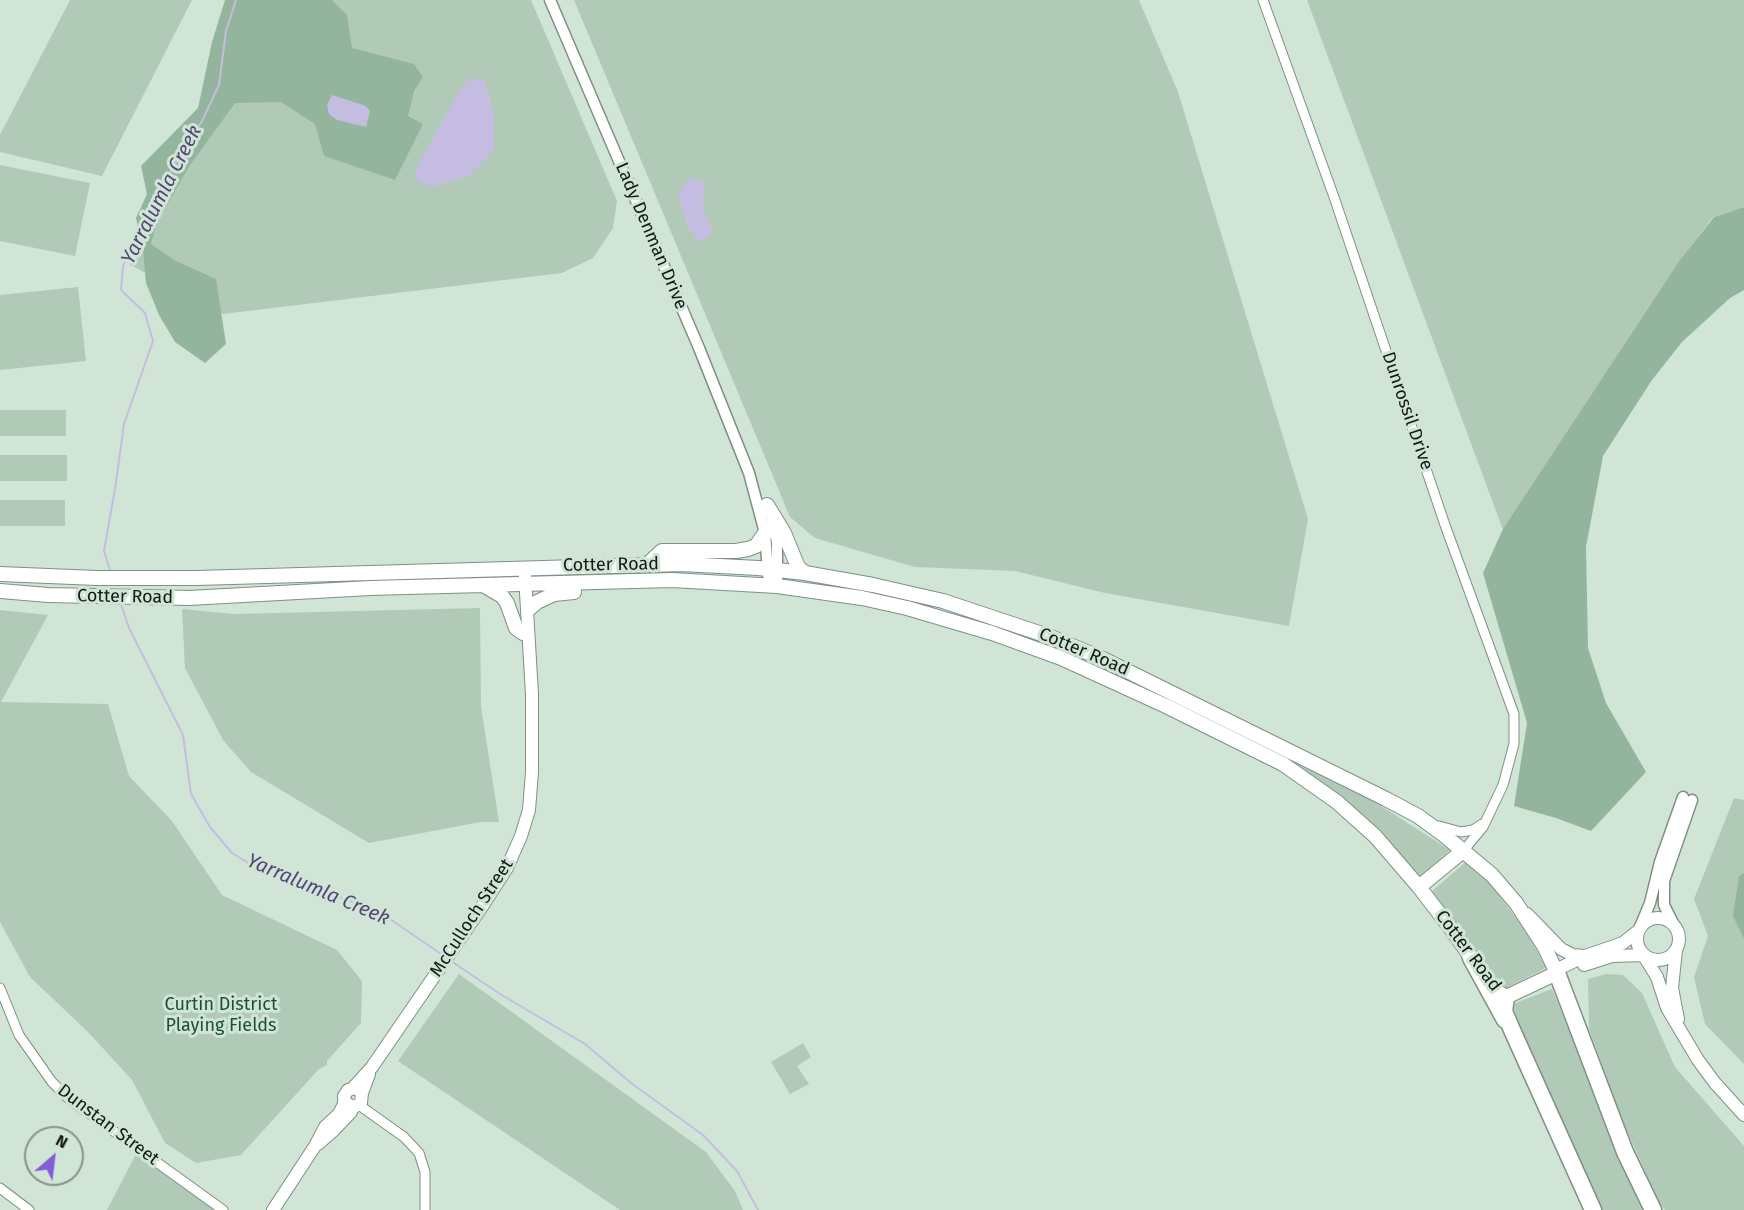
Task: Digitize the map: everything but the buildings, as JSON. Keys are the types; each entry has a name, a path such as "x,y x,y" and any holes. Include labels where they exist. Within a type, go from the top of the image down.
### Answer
{"highway":[{"path":"1471,958 1512,1030"},
{"path":"1557,973 1625,1152 1653,1210"},
{"path":"1506,997 1504,1011 1593,1210"}],"main road":[{"path":"767,505 784,533 798,567 805,573"},
{"path":"649,563 662,551 748,549 756,546 765,533"},
{"name":"Cotter Road","path":"0,573 137,579 649,563 773,569 805,573 873,585 944,602 1051,637 1165,689 1418,816 1464,850 1492,875 1516,903 1539,938 1557,973 1506,997 1496,991 1419,887 1381,843 1319,788 1229,736 1101,675 1033,647 930,614 862,598 773,585 713,581 481,585 189,598 0,591"},
{"name":"McCulloch Street","path":"273,1210 325,1127 339,1114 344,1104 354,1099 372,1067 439,971 507,868 521,836 529,810 533,724 521,568"},
{"path":"529,609 537,602 554,594 633,590 652,581"},
{"path":"481,585 502,596 516,628 526,640"},
{"name":"McCulloch Street","path":"522,585 529,609 526,640"},
{"path":"1419,887 1464,850"},
{"path":"1516,903 1562,949 1573,955 1585,956"},
{"path":"1557,973 1562,967 1585,956 1623,943 1648,920 1658,918 1668,921 1676,929 1679,937 1672,988 1679,1026"},
{"path":"1639,929 1638,946 1655,972 1664,1002 1705,1071 1744,1115"},
{"path":"1557,973 1566,974 1607,957 1644,955 1651,959 1661,960 1668,958 1676,950"}],"street":[{"name":"Lady Denman Drive","path":"550,0 699,348 749,473 773,569"},
{"name":"Dunrossil Drive","path":"1263,0 1334,197 1445,525 1514,714 1514,744 1508,771 1485,822 1476,838 1464,850"},
{"name":"Lady Denman Drive","path":"749,473 767,505 777,542 773,585"},
{"path":"1639,929 1650,903 1660,862 1688,798 1664,881 1664,905 1676,929"},
{"path":"1418,816 1456,832 1473,830 1485,822"},
{"name":"Dunstan Street","path":"0,988 19,1035 52,1082 69,1099 223,1210"},
{"path":"0,1014 10,1009"},
{"path":"354,1099 404,1137 418,1153 425,1172 425,1210"},
{"path":"0,1188 29,1210"}],"green space":[{"path":"70,0 192,0 102,176 0,152 0,135"},
{"path":"225,0 332,0 347,15 352,48 414,64 423,77 414,91 408,116 423,124 395,180 324,156 315,124 281,102 235,103 190,165 157,222 151,244 174,260 216,279 226,344 205,363 175,342 159,315 146,283 143,250 136,218 147,194 141,166 198,108 212,42"},
{"path":"270,0 531,0 617,201 613,228 593,258 562,273 223,314 129,264"},
{"path":"574,0 1139,0 1178,92 1308,519 1289,626 1105,593 1015,571 915,567 815,538 790,517"},
{"path":"1307,0 1744,0 1744,207 1713,217 1682,258 1503,530"},
{"path":"0,165 90,183 75,256 0,241"},
{"path":"1744,207 1744,290 1730,298 1682,342 1652,380 1603,456 1586,547 1588,648 1606,703 1646,772 1591,831 1514,806 1527,723 1483,573 1503,529 1680,260 1714,217"},
{"path":"78,287 86,361 0,370 0,295"},
{"path":"0,410 66,410 66,436 0,436"},
{"path":"0,455 67,455 67,481 0,481"},
{"path":"0,500 65,500 65,526 0,526"},
{"path":"480,608 481,707 499,822 481,822 369,843 251,772 223,740 185,668 182,609 234,614"},
{"name":"Curtin District Playing Fields","path":"0,610 48,615 1,702 108,704 129,776 172,821 222,895 337,950 362,981 361,1023 327,1061 327,1065 318,1070 241,1155 196,1163 165,1143 132,1080 88,1032 30,977 0,922"},
{"path":"1277,756 1359,792 1450,850 1420,877 1364,816"},
{"path":"1734,798 1744,800 1744,1064 1705,1024 1694,977 1708,936 1694,899"},
{"path":"1466,862 1493,887 1528,934 1546,968 1506,988 1496,979 1432,891"},
{"path":"1744,873 1744,939 1733,916 1739,876"},
{"path":"459,974 706,1152 735,1191 743,1210 620,1210 398,1061"},
{"path":"1606,974 1623,975 1642,993 1675,1067 1744,1146 1744,1210 1665,1210 1659,1202 1623,1122 1589,1029 1588,979"},
{"path":"1552,989 1645,1210 1599,1210 1520,1030 1513,1004"},
{"path":"803,1043 811,1057 797,1066 809,1084 790,1094 771,1062"},
{"path":"136,1154 214,1210 107,1210"}],"shaded area":[{"path":"484,78 494,114 494,150 470,175 435,186 422,184 415,177 417,167 458,93 468,80"},
{"path":"332,95 366,106 370,111 366,127 337,120 329,114 327,105"},
{"path":"692,177 704,183 702,210 712,232 702,242 697,240 688,227 678,195"}],"waterway":[{"name":"Yarralumla Creek","path":"111,573 104,551 124,424 153,341 145,313 121,290 123,266 166,179 202,121 219,85 226,31 236,0"},
{"name":"Yarralumla Creek","path":"120,601 129,628 183,735 191,794 210,827 232,853 253,866 348,900 387,917 444,956"},
{"name":"Yarralumla Creek","path":"451,961 500,994 585,1044 631,1083 703,1135 737,1171 758,1210"}]}
